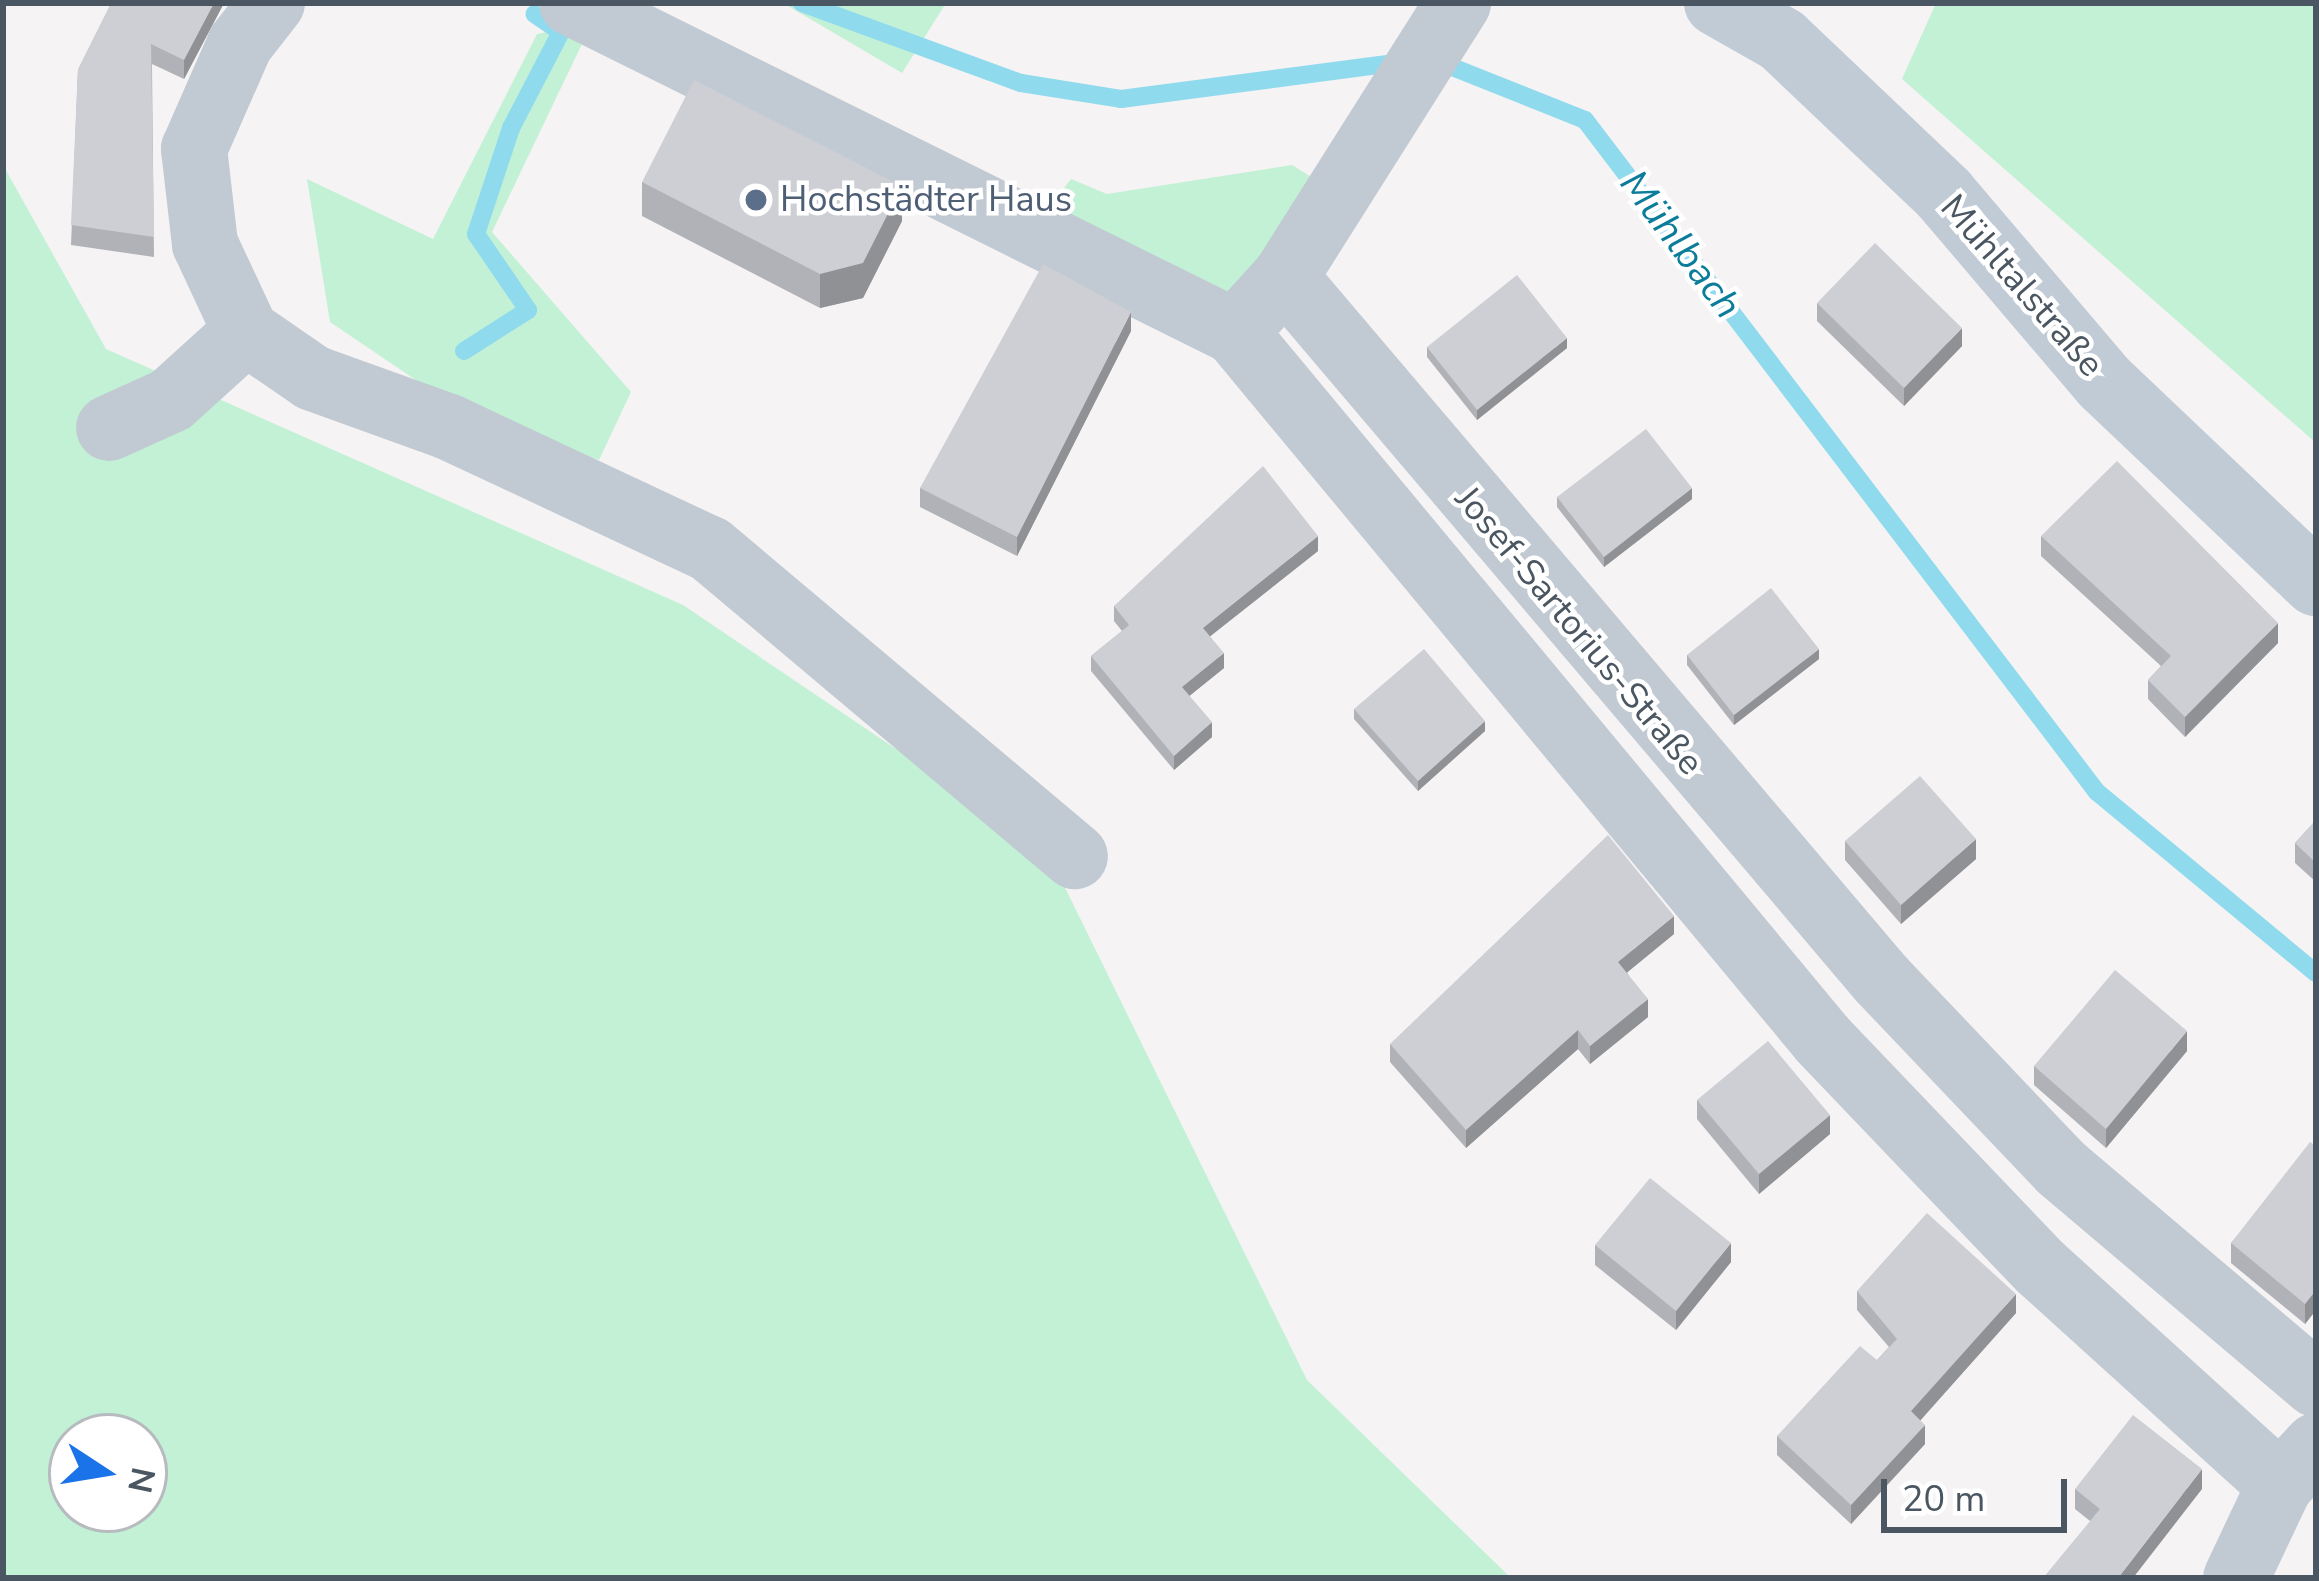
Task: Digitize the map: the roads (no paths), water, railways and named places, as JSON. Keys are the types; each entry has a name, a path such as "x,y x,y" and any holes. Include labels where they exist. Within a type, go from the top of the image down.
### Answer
{"main road":[{"name":"Mühltalstraße","path":"1718,3 1782,40 1944,194 2105,383 2316,583"}],"street":[{"path":"272,3 240,44 194,149 205,244 246,332 314,378 448,427 710,549 1075,856"},
{"name":"Josef-Sartorius-Straße","path":"572,3 1235,332 1822,1040 2040,1267 2298,1466 2236,1578"},
{"path":"1235,332 1285,277 1392,100 1452,13"},
{"name":"Josef-Sartorius-Straße","path":"1285,277 1882,980 2061,1168 2316,1384"},
{"path":"109,428 171,400 246,332"},
{"path":"1822,1040 1882,980"}],"waterway":[{"name":"Mühlbach","path":"802,3 1021,83 1121,99 1403,62"},
{"path":"464,351 528,310 476,234 511,128 561,32 534,14"},
{"name":"Mühlbach","path":"1437,61 1585,120 2097,792 2316,973"}],"place":[{"name":"Hochstädter Haus","path":"756,200"}]}
